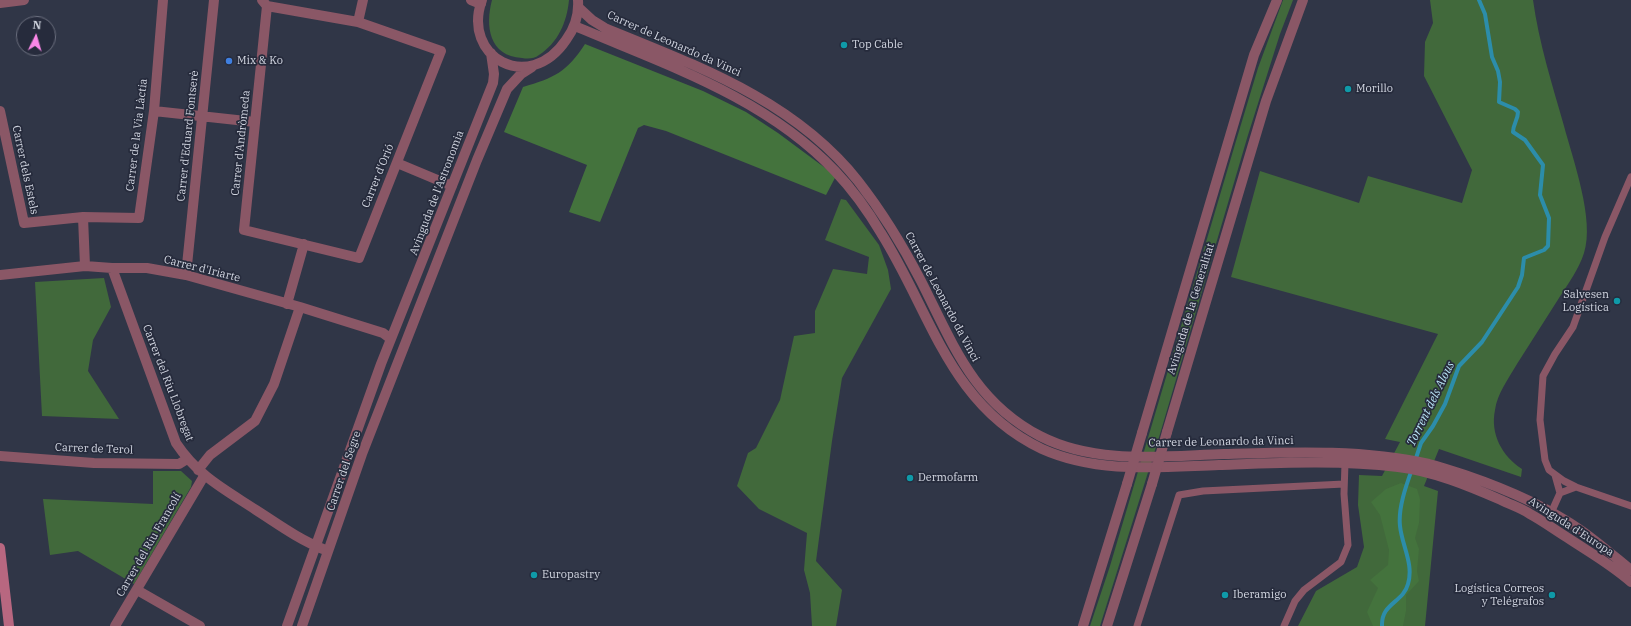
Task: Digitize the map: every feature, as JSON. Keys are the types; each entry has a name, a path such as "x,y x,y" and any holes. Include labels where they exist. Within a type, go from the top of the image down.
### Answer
{"main road":[{"path":"0,548 9,626"}],"street":[{"path":"0,3 24,0"},
{"name":"Carrer de la Via Làctia","path":"83,217 139,218 154,111 163,0"},
{"name":"Carrer d'Eduard Fontserè","path":"186,275 214,0"},
{"path":"265,3 358,22 363,0"},
{"path":"471,0 482,2 478,19 480,33 485,45 498,60 508,66 518,68 532,67 543,63 561,48 574,26 578,4"},
{"name":"Avinguda de la Generalitat","path":"1083,626 1127,484 1254,55 1277,0"},
{"name":"Avinguda de la Generalitat","path":"1107,626 1152,484 1266,102 1303,0"},
{"name":"Carrer d'Andròmeda","path":"265,3 244,230 304,244"},
{"name":"Carrer de Leonardo da Vinci","path":"578,4 592,20 605,28 700,67 744,88 783,112 802,126 830,152 855,178 892,230 922,284 949,340 971,376 998,407 1041,437 1066,447 1085,452 1117,456 1307,452 1430,469"},
{"name":"Carrer d'Orió","path":"304,244 358,258 442,51 358,22"},
{"name":"Carrer de Leonardo da Vinci","path":"574,26 684,72 742,100 795,135 834,170 859,200 882,233 948,359 961,380 977,400 996,419 1031,443 1071,460 1114,467 1384,462"},
{"name":"Avinguda de l'Astronomia","path":"391,339 493,84 494,74 491,53"},
{"name":"Carrer del Segre","path":"302,626 362,454 446,235 503,97 513,81 532,67"},
{"path":"154,111 255,122"},
{"name":"Carrer dels Estels","path":"0,116 24,223 83,217"},
{"path":"397,163 452,186"},
{"path":"83,217 85,266"},
{"path":"287,304 304,244"},
{"name":"Carrer d'Iriarte","path":"0,275 85,266 147,268 186,275 300,307 383,333 391,339"},
{"name":"Carrer del Riu Llobregat","path":"112,268 176,444 187,459 201,473 297,537 328,551"},
{"name":"Carrer del Riu Francolí","path":"115,626 137,590 210,454 255,421 274,384 300,307"},
{"name":"Carrer del Segre","path":"287,626 391,339"},
{"name":"Carrer de Terol","path":"0,456 94,462 179,464 187,459"},
{"name":"Avinguda d'Europa","path":"1430,469 1497,486 1529,501 1583,531 1631,570"},
{"name":"Avinguda d'Europa","path":"1430,469 1527,512 1631,582"},
{"path":"137,590 200,626"}],"lane":[{"path":"1631,177 1606,237 1573,327 1555,354 1543,376 1540,420 1545,460 1549,470 1564,481 1631,506"},
{"path":"1284,626 1295,601 1304,590 1341,562 1348,545 1344,484 1345,463"},
{"path":"1551,513 1560,493 1555,475"},
{"path":"1137,626 1179,495 1203,491 1344,484"},
{"path":"1560,493 1576,486"}],"green space":[{"path":"492,0 569,0 564,24 556,38 546,50 529,59 511,56 502,52 496,46 492,38 489,20"},
{"path":"1283,0 1293,0 1280,34 1248,135 1160,434 1100,626 1090,626 1110,566 1258,68"},
{"path":"1430,0 1533,0 1546,63 1582,190 1587,224 1587,239 1584,253 1573,276 1507,380 1496,404 1494,428 1496,436 1503,451 1522,469 1521,477 1439,449 1424,486 1438,491 1425,626 1298,626 1316,591 1357,567 1364,547 1358,505 1359,475 1382,476 1400,442 1385,439 1438,334 1231,277 1260,171 1359,203 1368,176 1462,203 1472,170 1424,76 1425,42 1433,23"},
{"path":"585,44 703,91 746,112 778,133 836,176 826,195 666,131 644,125 638,128 600,222 569,212 587,165 504,132 523,87 559,73 566,68"},
{"path":"841,199 846,200 879,245 888,270 891,289 842,378 816,561 842,590 836,626 812,626 810,593 804,570 807,533 759,509 737,486 748,453 756,448 780,400 794,336 815,333 815,311 833,269 867,274 869,257 825,240"},
{"path":"104,278 111,307 93,340 88,371 119,419 42,416 35,282"},
{"path":"153,471 181,471 192,481 191,487 134,584 78,551 50,555 43,499 153,504"},
{"path":"1401,483 1417,489 1420,499 1419,523 1415,538 1419,549 1417,571 1419,581 1406,595 1406,611 1403,626 1373,626 1367,612 1378,588 1370,580 1388,565 1389,550 1380,515 1371,502 1386,489"}],"waterway":[{"name":"Torrent dels Alous","path":"1415,461 1421,443 1433,426 1445,404 1459,366 1482,342 1518,287 1522,275 1524,258 1544,250 1548,246 1549,218 1540,195 1543,165 1525,140 1513,132 1518,112 1515,109 1499,102 1500,82 1498,71 1492,57 1485,14 1479,0"},
{"name":"Torrent dels Alous","path":"1382,626 1385,612 1402,595 1408,584 1410,569 1401,533 1400,512 1412,469"}],"place":[{"name":"Top Cable","path":"844,45"},
{"name":"Mix & Ko","path":"229,61"},
{"name":"Morillo","path":"1348,89"},
{"name":"Salvesen Logística","path":"1617,301"},
{"name":"Dermofarm","path":"910,478"},
{"name":"Europastry","path":"534,575"},
{"name":"Iberamigo","path":"1225,595"},
{"name":"Logística Correos y Telégrafos","path":"1552,595"}]}
